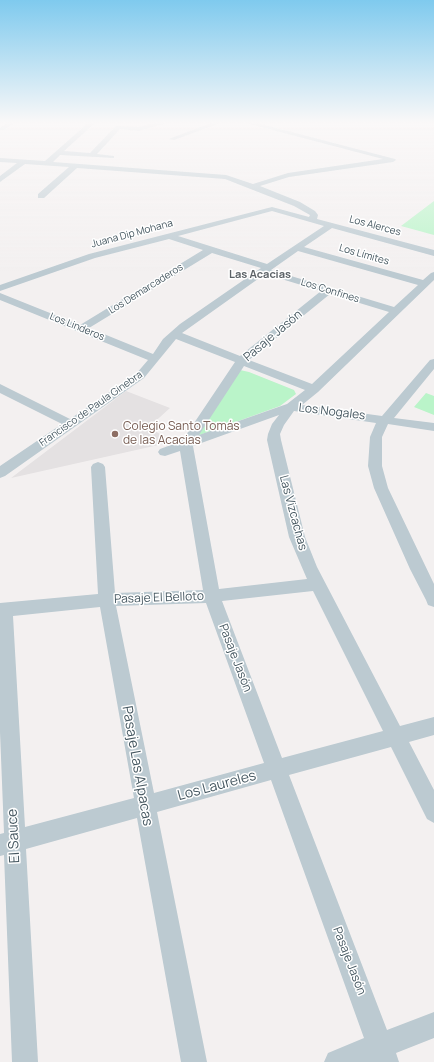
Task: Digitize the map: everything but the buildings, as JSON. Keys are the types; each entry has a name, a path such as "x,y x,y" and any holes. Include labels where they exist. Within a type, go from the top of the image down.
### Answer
{"street":[{"path":"0,180 9,173"},
{"path":"41,196 68,173"},
{"path":"169,173 219,176 237,180 308,210 314,215 311,220"},
{"path":"253,186 284,176 307,173"},
{"name":"Los Alerces","path":"272,209 434,253"},
{"name":"Juana Dip Mohana","path":"0,288 72,262 272,209"},
{"name":"Francisco de Paula Ginebra","path":"0,473 140,376 155,359 167,340 174,334 330,225"},
{"name":"Los Confines","path":"168,236 211,249 328,291 396,312"},
{"name":"Los Límites","path":"297,248 425,284"},
{"name":"Los Demarcaderos","path":"81,329 211,249"},
{"name":"Las Vizcachas","path":"434,275 314,389 291,407 278,424 274,434 274,440 298,538 317,584 434,812"},
{"name":"Pasaje Jasón","path":"328,291 242,360 186,445 212,596 383,1054"},
{"name":"Los Linderos","path":"0,296 155,359"},
{"path":"174,334 314,389"},
{"path":"434,362 381,425 376,437 375,466 377,478 418,569 434,600"},
{"path":"0,388 72,424"},
{"name":"Los Nogales","path":"164,452 291,407 386,419 434,427"},
{"name":"Pasaje Las Alpacas","path":"98,467 107,600 194,1062"},
{"name":"Pasaje El Belloto","path":"2,610 107,600 212,596 317,584"},
{"name":"El Sauce","path":"2,610 7,844 24,1062"},
{"name":"Los Laureles","path":"7,844 434,726"},
{"path":"337,1062 383,1054 434,1025"}],"shaded area":[{"name":"Colegio Santo Tomás de las Acacias","path":"126,391 170,408 149,427 172,442 11,478"}],"green space":[{"path":"434,201 434,235 401,226"},
{"path":"240,370 249,372 294,390 296,394 280,406 197,436"},
{"path":"426,393 434,396 434,415 414,407"}],"place":[{"name":"Colegio Santo Tomás de las Acacias","path":"115,434"}],"district":[{"name":"Las Acacias","path":"260,275"}]}
